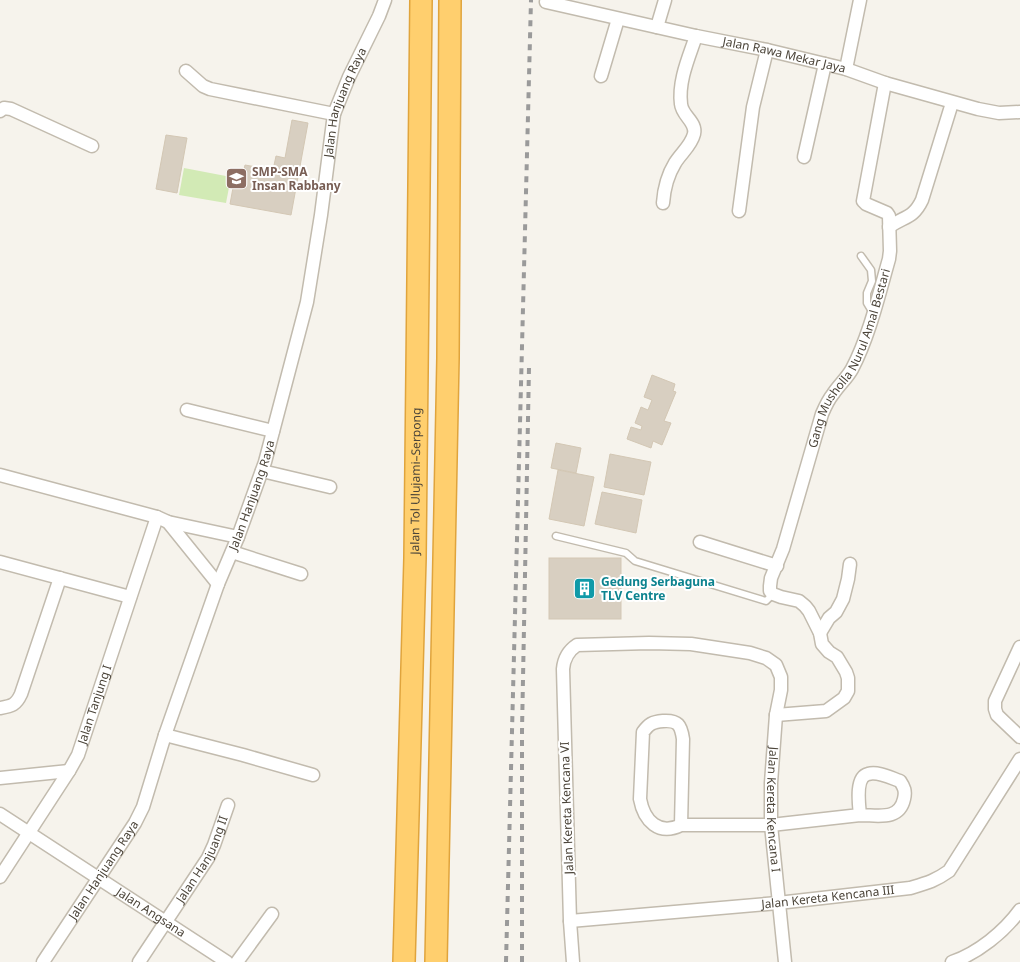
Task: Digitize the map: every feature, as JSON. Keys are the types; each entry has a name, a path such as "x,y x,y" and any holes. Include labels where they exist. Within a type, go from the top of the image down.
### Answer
{"highway":[{"name":"Jalan Tol Ulujami–Serpong","path":"404,962 414,558 421,0"},
{"path":"436,962 448,358 450,0"}],"street":[{"name":"Jalan Hanjuang Raya","path":"43,962 136,823 143,807 165,735 218,584 238,537 262,470 307,302 334,114 385,0"},
{"path":"657,27 665,0"},
{"path":"846,69 860,0"},
{"name":"Jalan Rawa Mekar Jaya","path":"546,2 846,69 885,83 978,110 1020,112"},
{"path":"601,76 618,19"},
{"path":"663,204 668,175 693,136 692,123 682,111 681,94 683,79 696,36"},
{"path":"739,211 753,107 767,50"},
{"path":"804,157 825,64"},
{"path":"186,71 203,86 210,89 334,114"},
{"name":"Gang Musholla Nurul Amal Bestari","path":"773,594 770,591 770,582 784,550 822,414 832,395 844,381 859,355 889,259 889,216 887,213 866,204 863,200 885,83"},
{"path":"889,228 918,209 952,103"},
{"path":"0,111 4,108 11,109 92,146"},
{"path":"187,410 273,431"},
{"path":"262,470 330,487"},
{"path":"0,475 162,519 238,537"},
{"path":"162,519 218,584"},
{"name":"Jalan Tanjung I","path":"0,877 78,755 130,597 162,519"},
{"path":"700,542 777,566"},
{"path":"232,552 302,574"},
{"path":"0,562 130,597"},
{"path":"820,633 829,618 841,605 850,564"},
{"path":"0,708 10,707 17,702 21,694 60,578"},
{"path":"773,594 781,598 799,601 810,611 820,633 822,644 837,657 848,678 848,691 844,698 826,711 776,715"},
{"name":"Jalan Kereta Kencana I","path":"567,655 577,645 691,644 750,653 766,658 776,665 781,677 781,690 776,715 771,783 771,824 785,962"},
{"path":"1020,648 995,701 995,709 997,714 1020,737"},
{"name":"Jalan Kereta Kencana VI","path":"567,655 563,669 570,922 573,962"},
{"path":"681,825 682,733 677,723 672,721 648,724 643,732 640,799 642,810 652,823 659,828 668,830 681,825 771,824 860,815"},
{"path":"165,735 313,775"},
{"name":"Jalan Kereta Kencana III","path":"570,922 778,903 910,888 930,883 949,871 1020,759"},
{"path":"0,778 69,771"},
{"name":"Jalan Hanjuang II","path":"140,962 208,858 228,805"},
{"name":"Jalan Angsana","path":"0,814 226,962"},
{"path":"952,962 979,948 1000,932 1020,910"},
{"path":"237,962 272,914"}],"lane":[{"path":"861,256 870,270 872,280 867,294 867,303 873,314"},
{"path":"556,536 626,552 635,561 766,601 773,594"}],"green space":[{"path":"184,168 231,177 226,203 179,195"}],"building":[{"path":"292,120 308,123 291,215 230,204 235,177 242,178 245,165 273,170 276,156 285,158"},
{"path":"166,135 187,138 177,193 156,189"},
{"path":"652,375 675,384 673,391 676,392 664,421 671,423 662,445 653,441 651,448 627,439 631,427 641,430 642,426 635,423 641,407 648,410 652,400 644,397"},
{"path":"556,443 581,448 576,473 551,468"},
{"path":"610,454 651,462 644,495 604,487"},
{"path":"558,470 594,477 584,526 549,519"},
{"path":"602,492 642,500 636,533 595,524"},
{"name":"Gedung Serbaguna TLV Centre","path":"549,558 621,558 621,619 549,619"}],"railway":[{"path":"506,962 531,0"},
{"path":"522,962 522,731 529,367"}],"place":[{"name":"SMP-SMA Insan Rabbany","path":"236,179"},
{"name":"Gedung Serbaguna TLV Centre","path":"585,589"}]}
